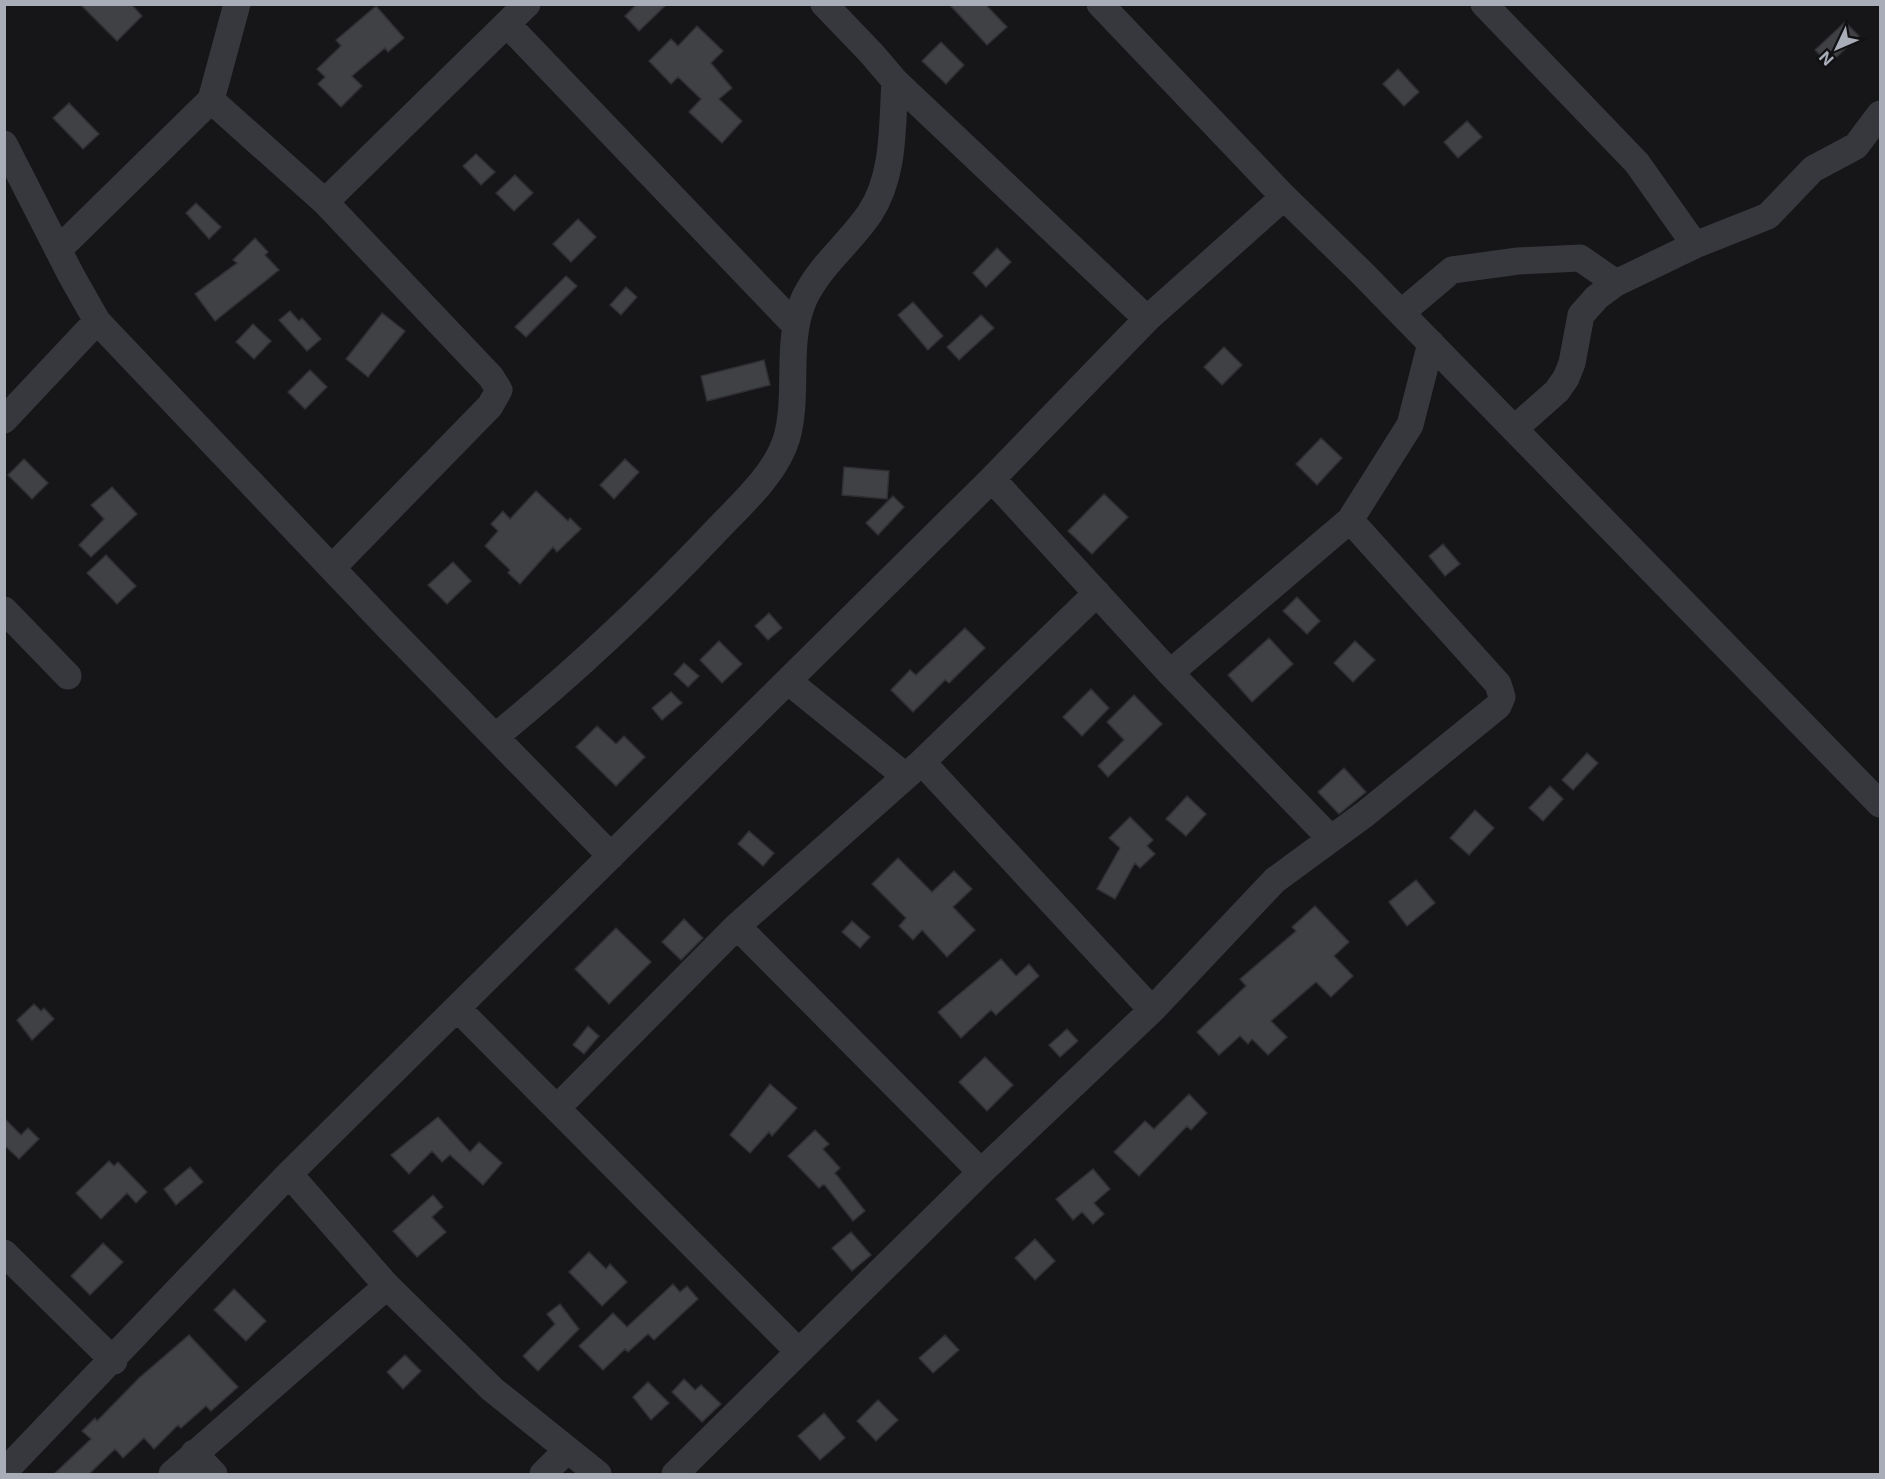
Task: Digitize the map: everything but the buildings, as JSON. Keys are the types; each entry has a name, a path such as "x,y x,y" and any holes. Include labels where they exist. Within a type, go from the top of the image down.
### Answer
{"street":[{"path":"58,250 211,100 237,4"},
{"path":"325,202 527,4"},
{"path":"824,4 872,54 894,81 1147,319"},
{"path":"1100,4 1284,197 1401,313 1881,804"},
{"path":"1484,4 1637,163 1695,245"},
{"path":"507,24 796,326"},
{"path":"495,737 568,678 648,603 766,475 787,438 796,326 804,299 816,278 871,213 889,168 894,81"},
{"path":"211,100 325,202 491,377 499,390 490,406 332,568"},
{"path":"1514,429 1557,391 1566,378 1572,363 1581,315 1597,297 1616,283 1695,245 1768,216 1813,169 1856,146 1881,114"},
{"path":"4,144 97,321 611,856"},
{"path":"7,1466 114,1361 289,1174 992,478 1147,319 1284,197"},
{"path":"1401,313 1452,270 1518,261 1580,258 1616,283"},
{"path":"4,420 97,321"},
{"path":"1170,673 1350,520 1410,425 1431,344"},
{"path":"992,478 1170,673 1330,838"},
{"path":"675,1474 798,1350 1152,1010 1260,894 1493,712 1502,697 1498,684 1350,520"},
{"path":"557,1108 737,926 913,769 1097,593"},
{"path":"4,610 68,676"},
{"path":"788,681 913,769 1152,1010"},
{"path":"737,926 981,1172"},
{"path":"457,1008 798,1350"},
{"path":"289,1174 387,1286 508,1404 598,1474"},
{"path":"4,1252 114,1361"},
{"path":"172,1474 387,1286"},
{"path":"543,1474 567,1450"},
{"path":"194,1453 214,1474"}]}
